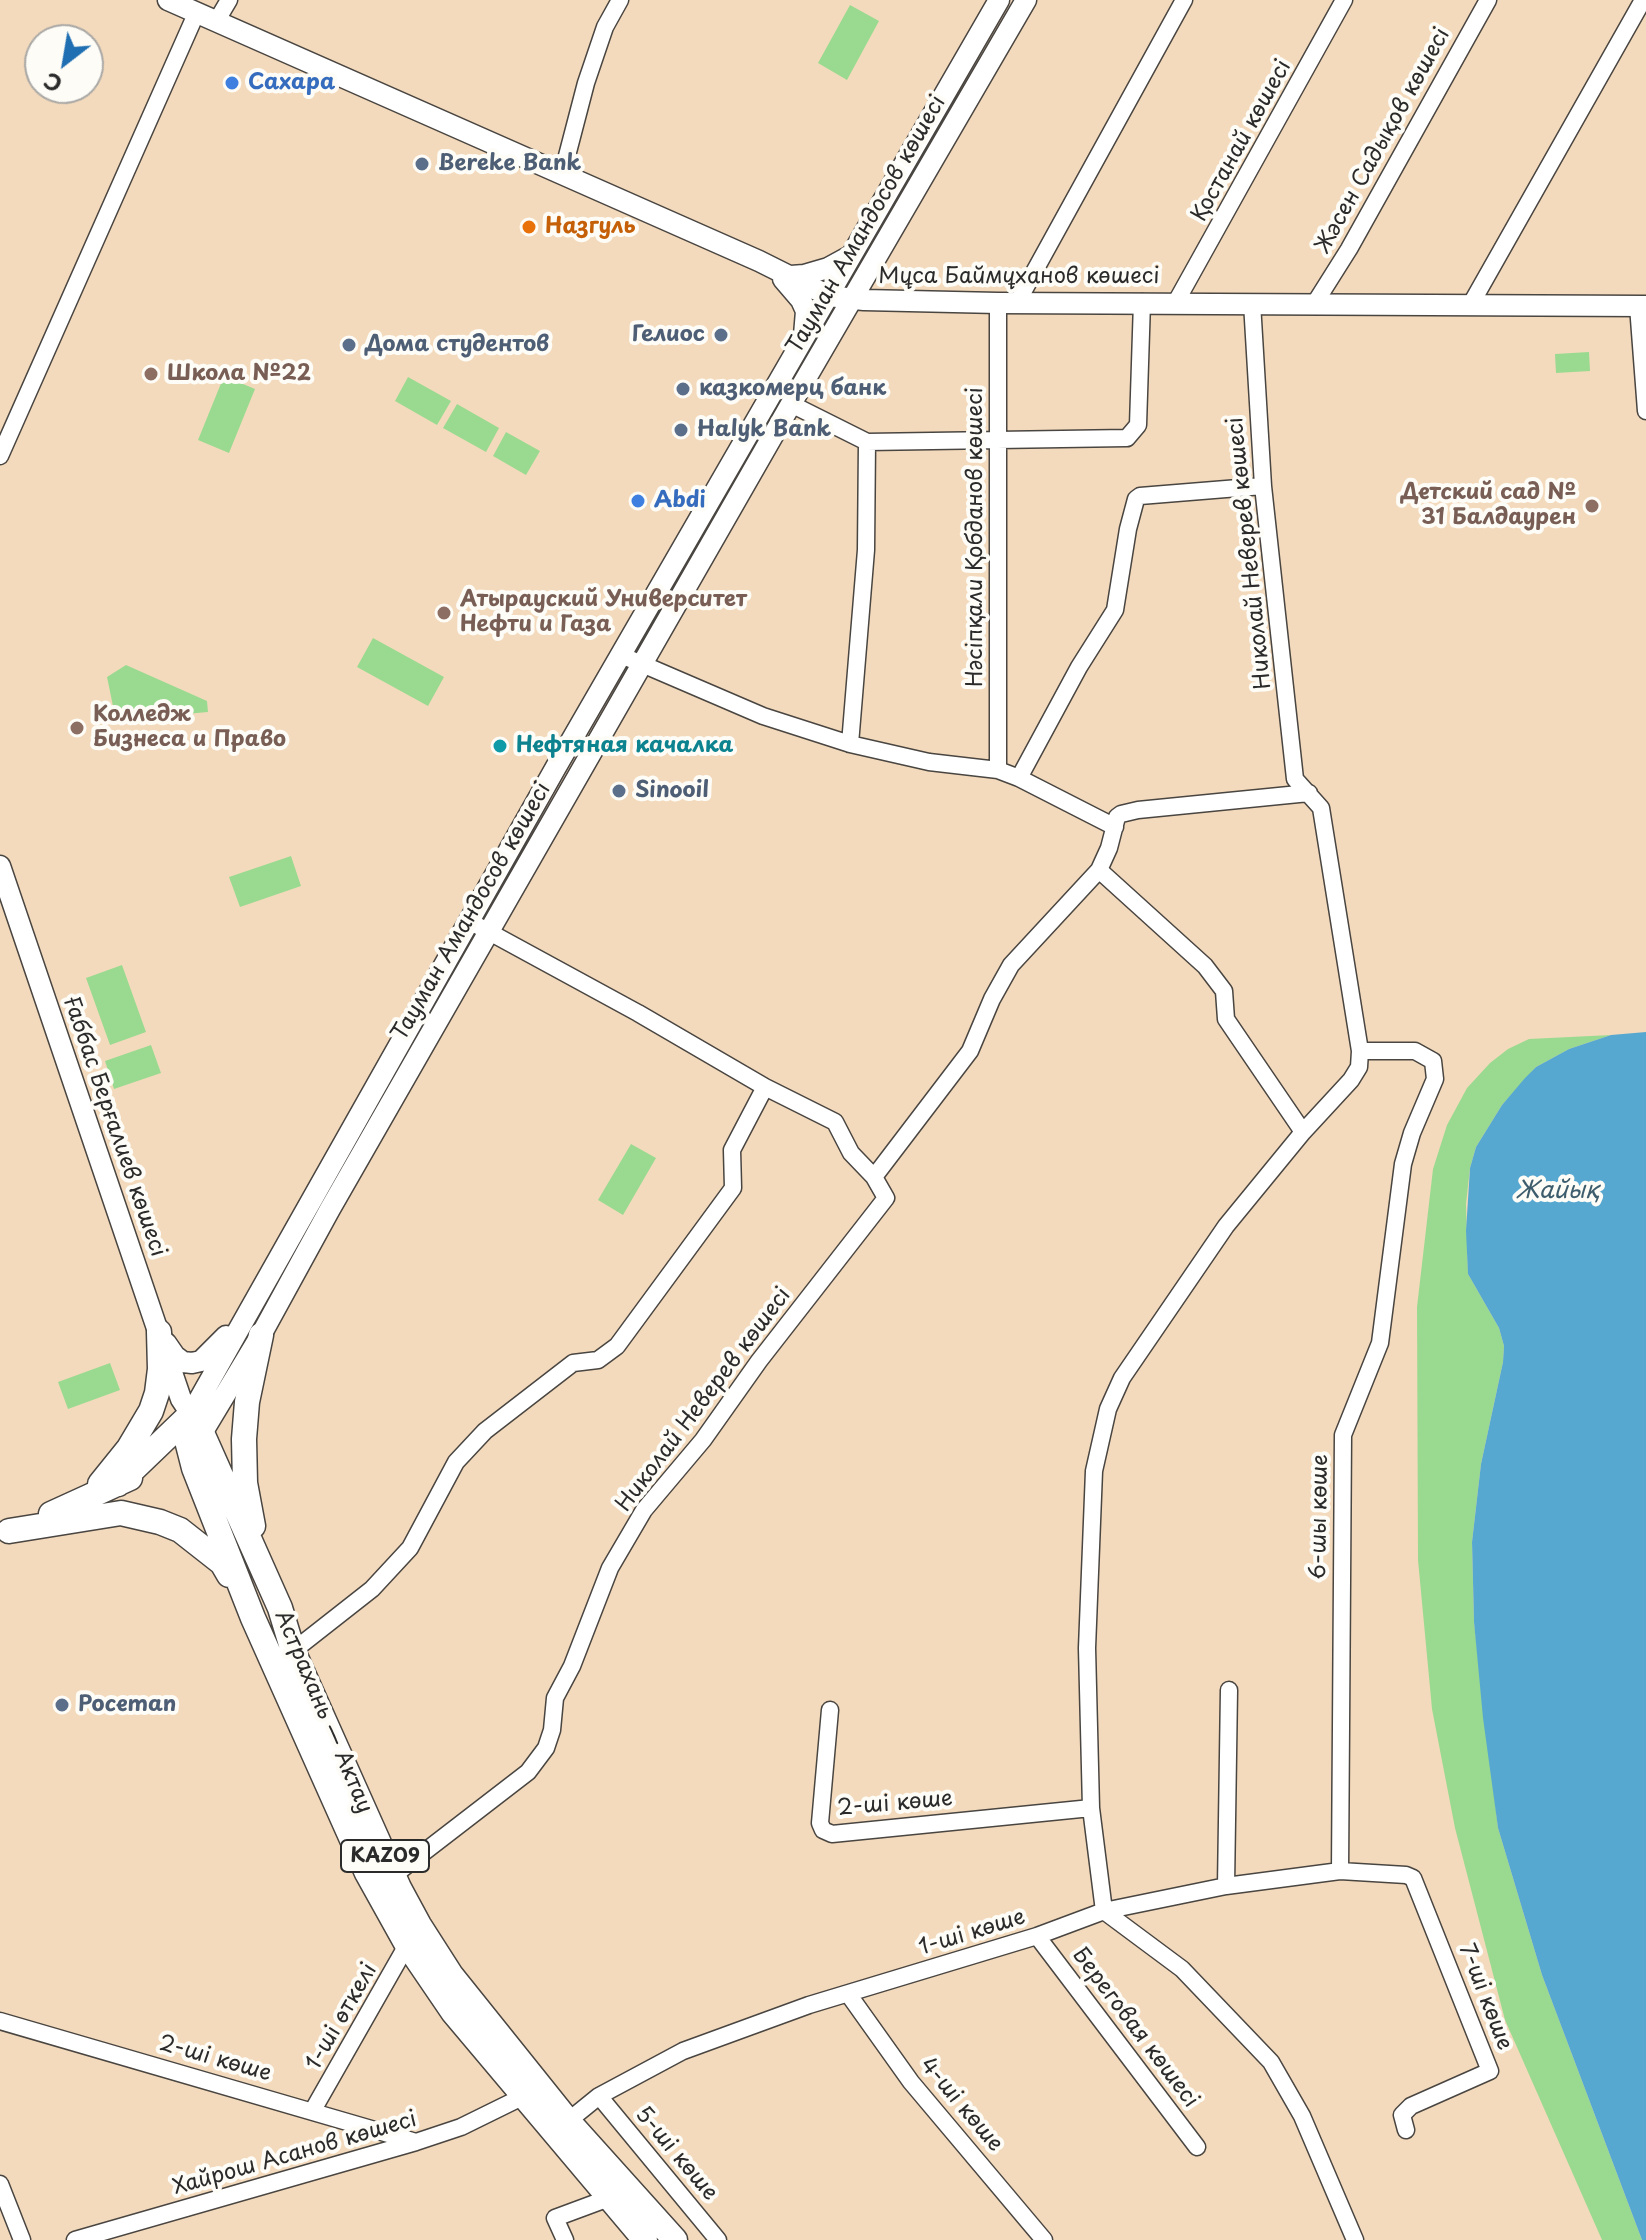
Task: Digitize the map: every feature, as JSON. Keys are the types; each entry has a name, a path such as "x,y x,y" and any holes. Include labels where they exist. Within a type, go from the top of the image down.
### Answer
{"highway":[{"path":"5,1532 121,1513 160,1522 180,1530 222,1563 253,1618 262,1612 280,1608 253,1527 245,1483 244,1439 252,1329"},
{"path":"88,1499 129,1448 151,1411 158,1381 159,1332"},
{"path":"5,1532 118,1484 189,1424"},
{"name":"Астрахань — Актау","path":"189,1424 253,1618 367,1873 407,1945 453,2012 522,2097 561,2127"},
{"name":"Астрахань — Актау","path":"189,1424 280,1608 293,1651 393,1876 419,1925 451,1975 561,2127 620,2194 675,2240"},
{"name":"Астрахань — Актау","path":"620,2194 645,2240"}],"main road":[{"name":"Мұса Баймұханов көшесі","path":"168,0 829,296 893,301 1007,303 1642,306"},
{"name":"Тауман Амандосов көшесі","path":"252,1329 469,921 999,0"},
{"name":"Тауман Амандосов көшесі","path":"189,1424 252,1329 488,932 1026,0"},
{"path":"781,272 804,275 837,265 853,254"},
{"path":"826,344 862,316 893,301 872,281 873,265"},
{"path":"781,272 806,311 803,341"},
{"name":"Ғаббас Берғалиев көшесі","path":"0,866 189,1424"},
{"path":"159,1332 175,1356 183,1362 192,1363 201,1361 252,1329"}],"street":[{"path":"216,22 229,0"},
{"path":"562,175 586,83 605,27 620,0"},
{"name":"Нәсіпқали Қобданов көшесі","path":"998,770 997,439 1007,303 1184,0"},
{"name":"Қостанай көшесі","path":"1176,302 1344,0"},
{"name":"Жәсен Садықов көшесі","path":"1315,303 1349,249 1488,0"},
{"path":"1471,304 1643,0"},
{"path":"0,456 196,14"},
{"path":"791,404 867,442 1127,438 1138,425 1142,302"},
{"name":"Николай Неверев көшесі","path":"1252,303 1263,486 1295,779 1321,808 1360,1051"},
{"path":"1642,306 1646,411"},
{"path":"850,744 866,550 867,442"},
{"path":"1019,778 1079,667 1115,610 1136,499 1140,496 1263,486"},
{"path":"621,655 763,716 850,744 929,762 998,770 1115,827"},
{"path":"469,921 638,1013 765,1087 835,1122 851,1153 874,1177 970,1051 992,999 1011,965 1099,870 1117,817 1125,812 1309,793"},
{"path":"1099,870 1205,966 1224,991 1226,1019 1303,1132"},
{"path":"1355,2240 1302,2116 1271,2062 1182,1969 1104,1911 1091,1808 1087,1648 1094,1471 1108,1409 1122,1378 1226,1226 1303,1132 1351,1080 1359,1067 1360,1051"},
{"name":"6-шы көше","path":"1340,1871 1343,1435 1380,1343 1403,1164 1412,1133 1435,1079 1433,1061 1415,1051 1360,1051"},
{"path":"293,1651 372,1589 410,1548 456,1462 485,1431 573,1363 598,1360 617,1346 733,1188 732,1150 765,1087"},
{"name":"Николай Неверев көшесі","path":"393,1876 528,1772 546,1748 552,1730 555,1698 572,1666 617,1557 644,1510 703,1440 759,1361 886,1198 874,1177"},
{"path":"1226,1886 1229,1690"},
{"name":"2-ші көше","path":"830,1710 820,1823 823,1830 832,1834 1091,1808"},
{"name":"1-ші көше","path":"561,2127 599,2096 683,2051 809,2005 1037,1936 1104,1911 1226,1886 1340,1871 1413,1878"},
{"name":"7-шi көше","path":"1406,2130 1402,2115 1411,2106 1490,2071 1413,1878"},
{"name":"Береговая көшесі","path":"1037,1936 1197,2147"},
{"name":"1-ші өткелі","path":"313,2110 407,1945"},
{"name":"4-шi көше","path":"849,1995 911,2082 1044,2240"},
{"name":"2-ші көше","path":"0,2021 416,2142"},
{"name":"5-шi көше","path":"599,2096 718,2240"},
{"name":"Хайрош Асанов көшесі","path":"75,2240 416,2142 461,2127 522,2097"},
{"path":"0,2184 22,2240"},
{"path":"565,2240 555,2218 620,2194"}],"green space":[{"path":"850,5 879,21 847,80 818,63"},
{"path":"1589,352 1590,371 1556,373 1555,354"},
{"path":"224,376 255,389 229,453 198,440"},
{"path":"408,377 451,401 437,425 395,401"},
{"path":"457,404 499,428 486,452 443,428"},
{"path":"506,432 540,451 526,475 493,456"},
{"path":"373,638 444,677 428,706 357,667"},
{"path":"126,665 207,701 208,712 141,718 139,713 114,711 107,677"},
{"path":"291,856 301,886 240,907 229,877"},
{"path":"122,965 146,1032 110,1045 86,978"},
{"path":"1611,1035 1569,1049 1536,1067 1502,1105 1476,1147 1470,1168 1466,1204 1468,1274 1499,1328 1504,1346 1481,1464 1472,1542 1474,1622 1498,1828 1542,1975 1642,2240 1602,2240 1505,2020 1455,1828 1432,1709 1418,1560 1417,1307 1433,1169 1447,1125 1467,1088 1508,1049 1529,1039"},
{"path":"151,1045 161,1073 114,1089 105,1061"},
{"path":"631,1144 656,1158 623,1215 598,1200"},
{"path":"110,1363 120,1390 68,1409 58,1382"}],"water":[{"name":"Жайық","path":"1646,1032 1646,2240 1642,2240 1542,1975 1498,1828 1474,1622 1472,1542 1481,1464 1504,1346 1499,1328 1468,1274 1466,1231 1470,1168 1476,1147 1502,1105 1525,1078 1536,1067 1569,1049 1611,1035"}],"place":[{"name":"Сахара","path":"232,83"},
{"name":"Bereke Bank","path":"422,164"},
{"name":"Назгуль","path":"529,227"},
{"name":"Гелиос","path":"721,335"},
{"name":"Дома студентов","path":"349,345"},
{"name":"Школа №22","path":"151,374"},
{"name":"казкомерц банк","path":"683,389"},
{"name":"Halyk Bank","path":"681,430"},
{"name":"Abdi","path":"638,501"},
{"name":"Детский сад № 31 Балдаурен","path":"1592,506"},
{"name":"Атырауский Университет Нефти и Газа","path":"444,613"},
{"name":"Колледж Бизнеса и Право","path":"77,728"},
{"name":"Нефтяная качалка","path":"500,746"},
{"name":"Sinooil","path":"619,791"},
{"name":"Poceman","path":"62,1705"}]}
